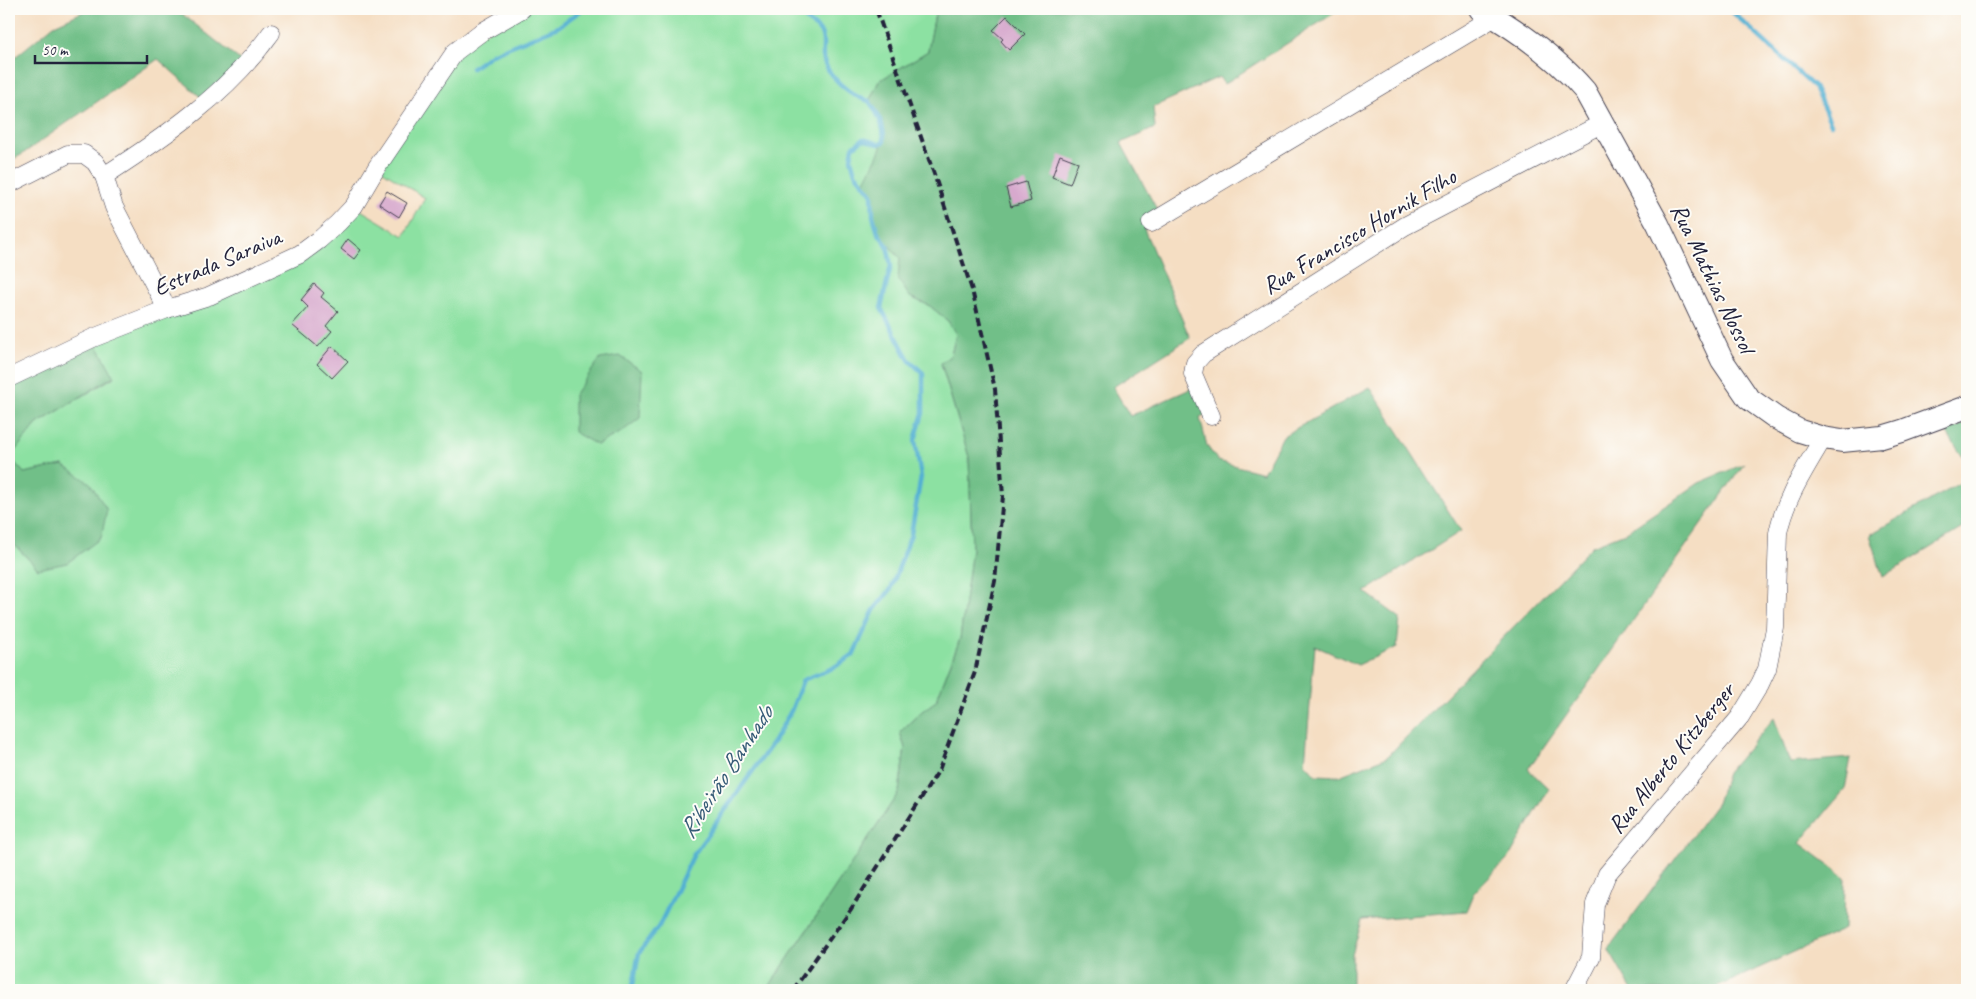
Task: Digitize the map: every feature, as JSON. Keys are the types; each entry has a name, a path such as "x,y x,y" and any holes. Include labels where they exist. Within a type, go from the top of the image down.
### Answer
{"street":[{"name":"Estrada Saraiva","path":"9,378 93,338 167,309 209,296 300,254 319,240 354,206 382,159 455,52 480,33 522,9"},
{"path":"1151,223 1488,13"},
{"name":"Rua Mathias Nossol","path":"1488,13 1546,53 1573,76 1593,103 1658,224 1722,360 1748,398 1776,418 1800,431 1842,441 1882,437 1967,407"},
{"path":"104,176 190,117 256,54 271,33"},
{"name":"Rua Francisco Hornik Filho","path":"1211,416 1193,374 1195,363 1203,354 1405,226 1603,123"},
{"path":"9,184 68,154 84,154 95,162 104,176 114,207 167,309"},
{"name":"Rua Alberto Kitzberger","path":"1574,990 1591,957 1595,904 1607,874 1740,717 1767,669 1776,628 1778,533 1780,520 1786,505 1823,438"}],"green space":[{"path":"89,9 176,9 245,64 206,102 158,59 21,155 9,161 9,62 54,25"},
{"path":"522,9 936,9 928,51 879,81 870,100 877,111 884,135 884,145 874,188 873,200 876,223 889,246 900,258 898,279 910,297 930,306 948,321 956,334 951,355 941,364 969,457 972,549 960,639 936,701 900,732 905,748 899,792 767,990 9,990 9,539 38,569 63,465 24,473 9,457 37,424 114,377 93,338 300,254 354,206 404,236 425,198 377,167 455,52"},
{"path":"936,9 1333,9 1336,12 1224,84 1219,77 1153,107 1155,128 1121,143 1161,217 1144,229 1190,338 1113,387 1130,416 1197,386 1210,413 1200,418 1207,446 1218,461 1263,473 1283,436 1370,387 1461,531 1365,592 1400,618 1397,647 1358,665 1315,646 1305,763 1316,775 1339,776 1387,757 1592,546 1625,533 1699,483 1744,464 1528,769 1549,789 1509,857 1473,894 1466,911 1362,920 1352,955 1352,990 767,990 899,792 905,748 900,732 936,701 960,639 972,549 969,457 941,363 951,355 956,334 948,321 930,306 910,297 898,279 900,258 878,233 873,216 872,194 864,183 880,151 883,133 877,113 869,101 879,81 928,51"},
{"path":"93,338 114,376 37,424 10,457 24,473 63,465 90,483 107,510 101,538 67,563 38,569 9,539 9,378"},
{"path":"620,356 642,371 640,418 623,431 597,445 574,432 574,395 600,359"},
{"path":"1967,422 1967,463 1946,432"},
{"path":"1967,479 1967,525 1883,577 1869,535"},
{"path":"1774,718 1790,763 1851,758 1845,789 1800,843 1845,877 1844,929 1711,990 1632,990 1608,949 1717,803 1727,773"}],"building":[{"path":"1007,16 1025,34 1009,50 1001,41 1003,39 993,30"},
{"path":"1060,155 1078,162 1070,184 1052,177"},
{"path":"1026,182 1031,201 1011,207 1006,188"},
{"path":"387,191 407,203 399,217 379,204"},
{"path":"348,239 361,250 354,259 341,249"},
{"path":"314,284 324,293 321,297 338,311 326,326 332,331 318,347 292,325 308,307 301,300"},
{"path":"332,346 348,361 332,378 317,364"}],"waterway":[{"path":"472,68 492,54 558,27 583,9"},
{"name":"Ribeirão Banhado","path":"632,990 639,953 659,926 694,854 774,741 791,711 803,680 833,668 853,655 874,610 891,589 911,534 921,477 915,440 923,413 923,373 909,360 881,308 891,265 887,245 878,233 873,216 872,194 855,173 851,159 853,147 863,139 879,144 884,142 882,125 869,101 855,95 834,78 825,63 821,33 808,21 802,9"},
{"path":"1729,9 1814,87 1831,124"}],"railway":[{"path":"793,990 851,909 939,770 975,672 995,581 1003,496 995,389 972,290 934,174 876,9"}]}
